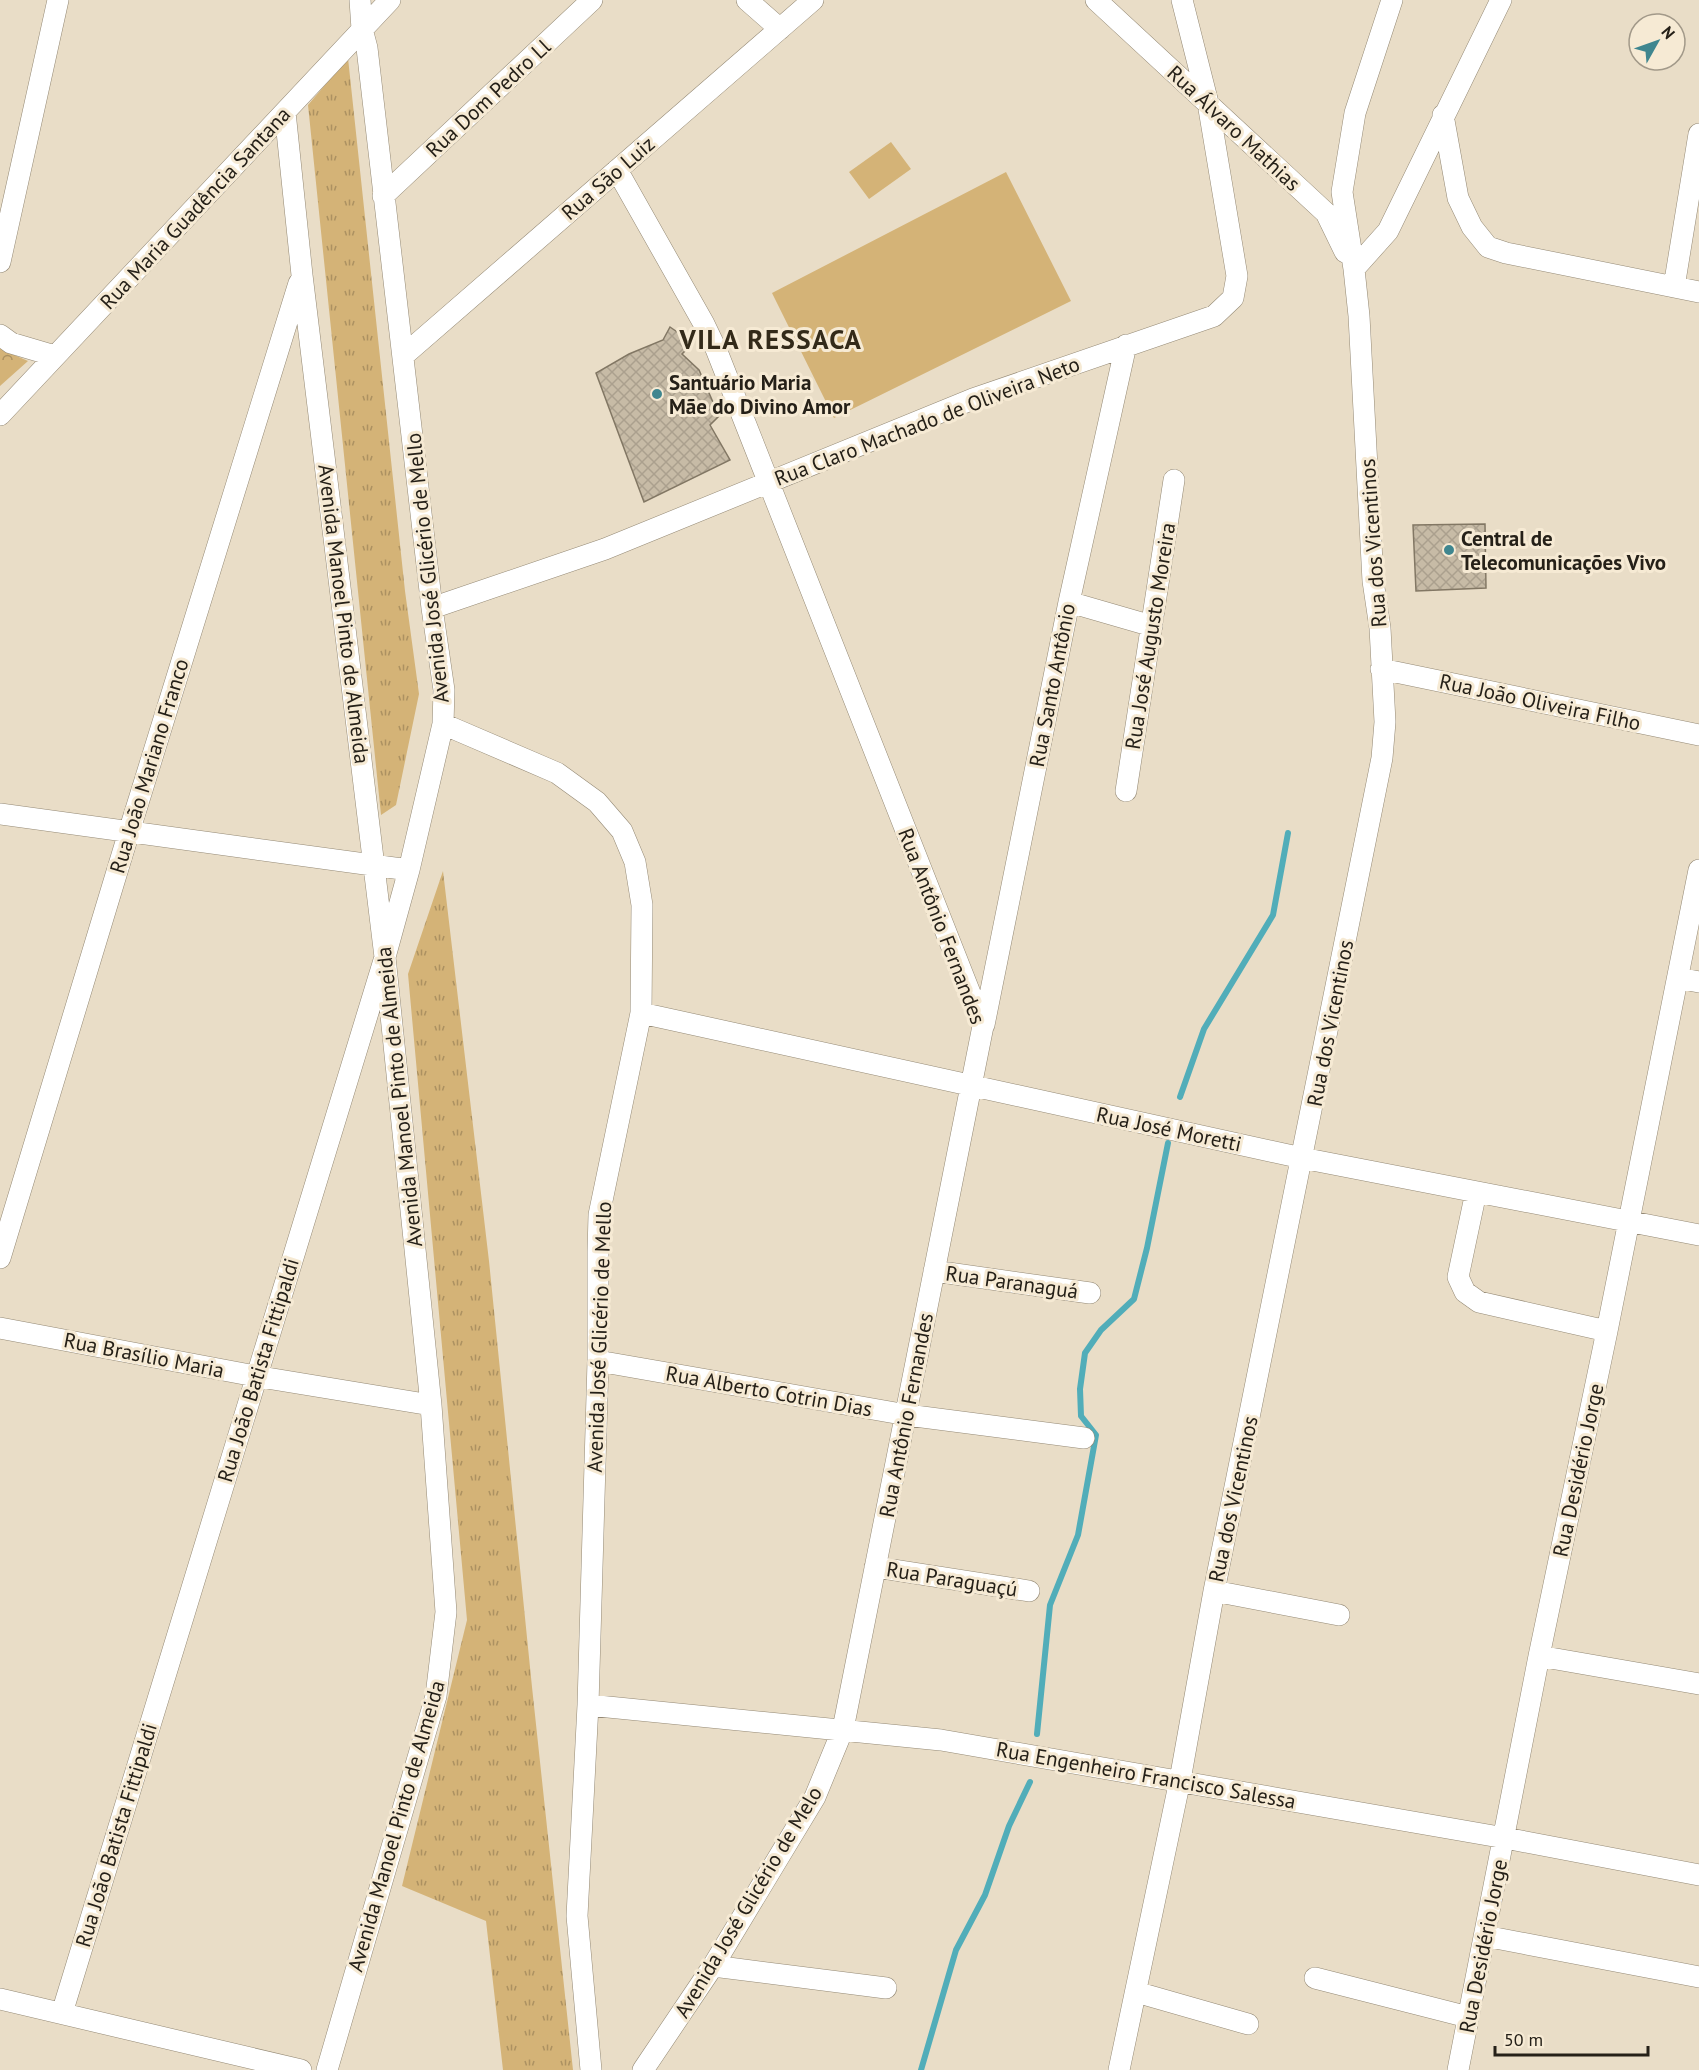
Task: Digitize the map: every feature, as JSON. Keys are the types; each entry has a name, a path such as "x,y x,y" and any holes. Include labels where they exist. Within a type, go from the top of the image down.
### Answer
{"street":[{"path":"0,262 3,236 58,0"},
{"name":"Avenida José Glicério de Mello","path":"360,0 432,608 444,690 443,724 557,773 597,802 622,831 634,862 642,905 641,1013 599,1215 598,1361 588,1705 577,1916 591,2070"},
{"name":"Rua Maria Guadência Santana","path":"0,415 390,0"},
{"name":"Rua Dom Pedro Ll","path":"383,196 592,0"},
{"path":"747,0 780,29"},
{"name":"Rua São Luiz","path":"403,356 813,0"},
{"name":"Rua Álvaro Mathias","path":"1096,0 1326,213 1354,269"},
{"name":"Rua Claro Machado de Oliveira Neto","path":"432,608 605,549 973,399 1214,316 1233,298 1237,276 1208,103 1182,0"},
{"name":"Rua dos Vicentinos","path":"1119,2070 1180,1780 1214,1591 1382,758 1385,722 1380,628 1373,581 1359,316 1342,192 1355,113 1392,0"},
{"path":"1354,269 1388,231 1501,0"},
{"name":"Avenida Manoel Pinto de Almeida","path":"285,112 302,275 385,957 431,1406 446,1612 436,1696 327,2070"},
{"path":"1443,115 1458,198 1472,227 1488,247 1506,253 1699,292"},
{"path":"1674,287 1699,134"},
{"name":"Rua Antônio Fernandes","path":"617,170 704,324 769,482 983,1026 973,1086 843,1729"},
{"name":"Rua João Mariano Franco","path":"0,1258 302,275"},
{"path":"0,335 12,343 56,356"},
{"name":"Rua Santo Antônio","path":"983,1026 1069,602 1126,345"},
{"name":"Rua José Augusto Moreira","path":"1126,791 1174,480"},
{"path":"1069,602 1152,626"},
{"name":"Rua João Oliveira Filho","path":"1381,669 1699,735"},
{"name":"Rua João Batista Fittipaldi","path":"62,2013 385,957 409,870 443,724"},
{"path":"0,814 409,870"},
{"name":"Rua Desidério Jorge","path":"1458,2070 1539,1656 1607,1331 1699,870"},
{"path":"1678,978 1699,982"},
{"name":"Rua José Moretti","path":"641,1013 1302,1158 1699,1235"},
{"path":"1476,1192 1458,1277 1466,1292 1479,1302 1607,1331"},
{"name":"Rua Paranaguá","path":"934,1271 1090,1293"},
{"name":"Rua Brasílio Maria","path":"0,1328 255,1376 431,1406"},
{"name":"Rua Alberto Cotrin Dias","path":"598,1361 907,1415 1084,1438"},
{"name":"Rua Paraguaçú","path":"875,1567 1029,1591"},
{"path":"1214,1591 1339,1615"},
{"path":"1539,1656 1699,1684"},
{"name":"Rua Engenheiro Francisco Salessa","path":"588,1705 941,1740 1180,1780 1699,1875"},
{"name":"Avenida José Glicério de Melo","path":"643,2070 713,1966 815,1797 843,1729"},
{"path":"1485,1936 1699,1977"},
{"path":"713,1966 886,1989"},
{"path":"1315,1978 1468,2017"},
{"path":"1136,1992 1248,2024"},
{"path":"0,1999 301,2070"}],"green space":[{"path":"348,58 405,591 419,694 396,805 381,815 308,105"},
{"path":"891,142 911,169 869,199 849,172"},
{"path":"1006,172 1071,301 834,418 772,293"},
{"path":"0,345 5,351 28,361 0,386"},
{"path":"443,871 489,1261 573,2070 503,2070 486,1921 402,1886 467,1620 408,974"}],"building":[{"name":"Santuário Maria Mãe do Divino Amor","path":"670,327 693,343 682,354 699,370 719,416 710,425 730,460 644,502 596,373 629,354 663,340"},
{"name":"Central de Telecomunicações Vivo","path":"1485,524 1486,588 1416,591 1413,525"}],"waterway":[{"path":"1180,1097 1204,1029 1273,915 1288,833"},
{"path":"1037,1734 1050,1605 1078,1535 1096,1435 1081,1416 1080,1389 1085,1353 1101,1330 1134,1299 1147,1248 1168,1143"},
{"path":"921,2070 956,1950 985,1895 1009,1826 1030,1782"}],"place":[{"name":"Santuário Maria Mãe do Divino Amor","path":"657,394"},
{"name":"Central de Telecomunicações Vivo","path":"1449,550"}],"district":[{"name":"VILA RESSACA","path":"771,339"}]}
